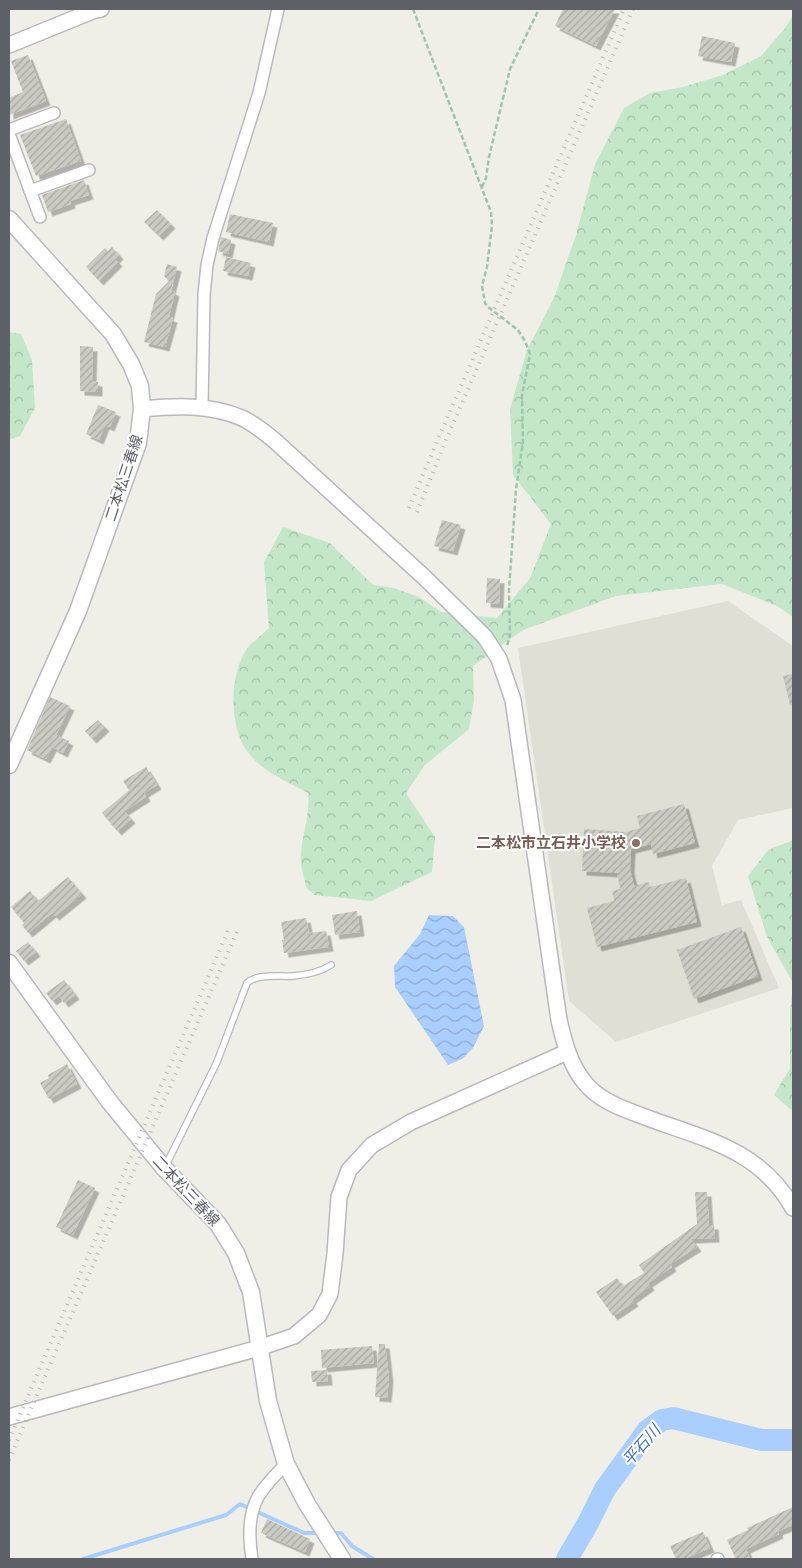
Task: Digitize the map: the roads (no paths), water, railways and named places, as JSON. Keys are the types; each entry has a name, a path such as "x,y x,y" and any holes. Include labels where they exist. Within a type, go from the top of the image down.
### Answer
{"main road":[{"name":"二本松三春線","path":"9,219 112,334 131,364 140,386 142,409 138,443 78,610 9,762"},
{"name":"二本松三春線","path":"9,963 110,1101 164,1168 218,1224 236,1253 251,1292 268,1401 286,1464 307,1504 342,1559"}],"street":[{"path":"9,45 101,9"},
{"path":"202,407 204,295 207,265 259,93 278,9"},
{"path":"9,130 54,113"},
{"path":"9,134 40,217"},
{"path":"30,191 89,170"},
{"path":"142,409 202,407 244,418 274,440 485,637 499,659 513,700 559,1020 567,1052 585,1084 597,1094 620,1108 719,1143 740,1153 770,1177 782,1190 793,1208"},
{"path":"9,1417 259,1348 294,1336 318,1315 330,1294 335,1254 338,1197 349,1170 372,1144 411,1122 567,1052"},
{"path":"252,1559 250,1544 252,1515 258,1498 268,1483 286,1464"}],"lane":[{"path":"164,1168 217,1062 246,983 257,977 295,976 314,973 331,965"}],"water":[{"path":"429,915 453,916 464,927 484,1026 473,1048 462,1059 448,1065 395,987 394,966 420,934"}],"waterway":[{"name":"平石川","path":"567,1559 605,1489 648,1430 662,1420 673,1418 762,1440 793,1440"},
{"path":"83,1559 226,1515 240,1504 304,1533 321,1533"},
{"path":"330,1533 341,1533 352,1546 373,1559"}],"railway":[{"path":"409,508 624,9"},
{"path":"417,512 446,440 633,9"},
{"path":"9,1440 230,926"},
{"path":"9,1460 238,929"}],"place":[{"name":"二本松市立石井小学校","path":"636,843"}]}
